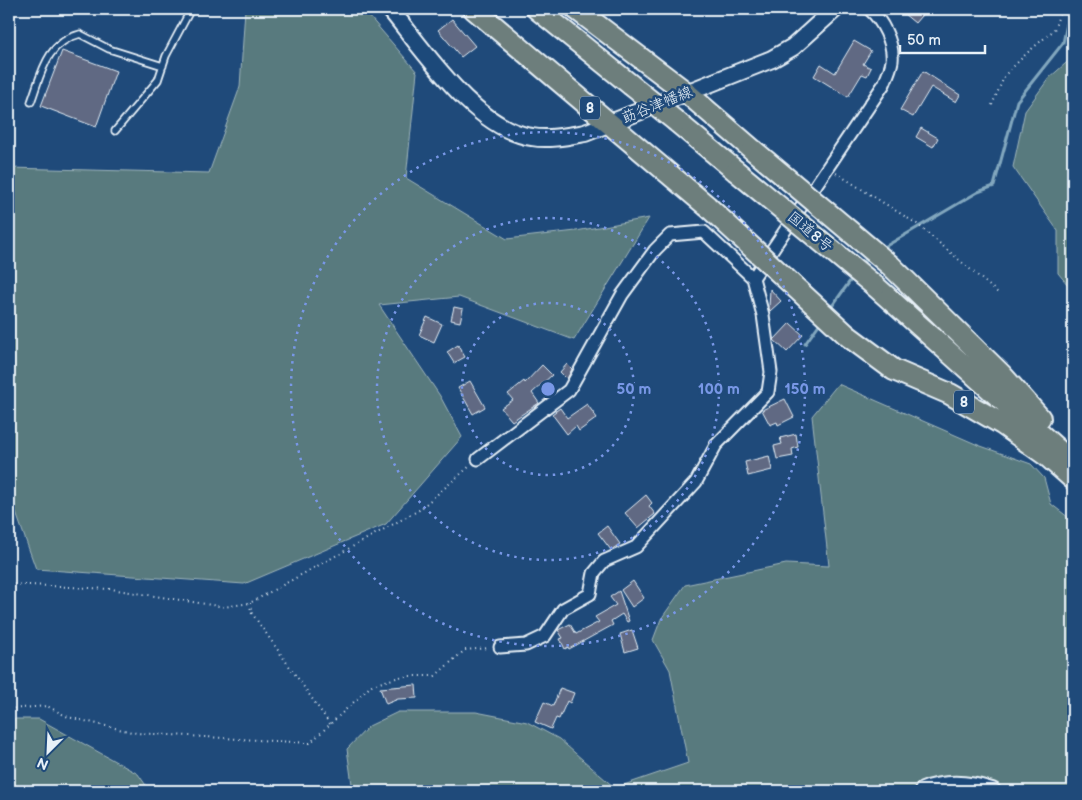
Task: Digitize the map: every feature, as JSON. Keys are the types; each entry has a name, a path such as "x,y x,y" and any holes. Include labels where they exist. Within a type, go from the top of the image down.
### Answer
{"highway":[{"name":"8","path":"474,9 707,206 848,336 894,370 950,394 1002,424 1047,456 1073,479"},
{"name":"国道8号","path":"537,9 875,286 1068,460"},
{"name":"8","path":"576,9 686,94 892,266 1001,374 1049,428 1068,460"}],"main road":[{"name":"莇谷津幡線","path":"390,9 450,82 476,107 500,126 532,137 560,137 585,133 772,59 793,47 836,9"},
{"path":"923,791 938,785 978,787 992,791"}],"street":[{"path":"753,278 884,84 892,61 889,40 869,9"},
{"path":"478,459 569,390 622,295 655,250 670,235 704,232 753,278 763,315 771,372 768,392 716,445 696,482 636,547 604,560 594,573 590,594 563,609 546,636 526,645 500,647"}],"lane":[{"path":"115,131 158,80 190,9"},
{"path":"31,102 47,58 65,38 80,34 109,49 163,66"}],"path":[{"path":"992,105 1005,76 1027,53 1054,30 1061,9"},
{"path":"827,168 917,224 998,293"},
{"path":"9,584 111,588 224,607 250,603 419,510 478,459"},
{"path":"250,603 251,612 330,724"},
{"path":"9,709 47,706 68,717 136,733 310,743 372,685 403,676 435,676 465,650 500,647"}],"green space":[{"path":"245,9 363,9 417,72 406,178 507,239 576,231 649,218 574,340 459,297 379,305 440,396 462,437 386,524 244,584 36,569 9,493 9,168 209,173 240,87"},
{"path":"1073,57 1073,291 1058,273 1058,231 1013,167 1025,111 1049,78"},
{"path":"838,384 978,445 1031,464 1044,478 1051,504 1073,521 1073,791 353,791 347,749 369,726 398,712 476,712 527,722 559,739 615,788 688,763 670,670 653,640 661,619 685,585 786,564 829,566 812,416"},
{"path":"9,719 39,719 138,774 150,791 9,791"}],"building":[{"path":"898,9 927,9 915,23"},
{"path":"452,19 475,46 461,57 438,30"},
{"path":"854,41 871,51 863,64 871,68 867,76 862,74 848,97 814,76 821,64 835,73"},
{"path":"62,51 116,71 96,127 41,106"},
{"path":"923,71 960,95 956,102 931,87 913,117 900,110"},
{"path":"921,128 938,138 933,147 916,137"},
{"path":"770,289 781,301 770,311 769,308"},
{"path":"454,307 463,309 460,322 451,320"},
{"path":"427,317 442,324 434,342 419,335"},
{"path":"790,323 803,335 787,352 774,340"},
{"path":"458,345 465,357 454,363 447,352"},
{"path":"567,364 572,369 567,379 560,372"},
{"path":"542,365 552,375 532,393 539,403 512,421 501,408 513,400 508,394 524,381 525,383"},
{"path":"470,381 485,407 473,414 458,388"},
{"path":"785,399 794,417 778,425 777,422 770,425 762,410"},
{"path":"587,404 597,418 579,431 576,426 567,434 552,414 560,408 567,418"},
{"path":"796,434 798,447 792,449 793,456 777,459 774,446 782,444 780,438"},
{"path":"769,456 772,470 748,476 745,462"},
{"path":"646,495 652,503 649,506 655,514 638,528 625,513"},
{"path":"607,526 620,544 611,550 598,533"},
{"path":"633,581 644,598 632,607 621,590"},
{"path":"619,591 629,621 627,622 622,614 611,621 613,625 569,649 568,647 565,649 560,639 563,638 558,630 570,624 576,634 599,622 595,617 616,605 610,597"},
{"path":"632,630 638,648 625,652 620,634"},
{"path":"416,685 417,698 398,699 386,704 380,688"},
{"path":"560,688 574,693 570,703 567,701 559,719 556,718 551,729 535,722 544,702 553,706"}],"waterway":[{"path":"881,249 978,192 994,186 1017,101 1063,43 1070,9"},
{"path":"861,266 869,255"},
{"path":"830,309 853,277"},
{"path":"805,344 822,320"}]}
